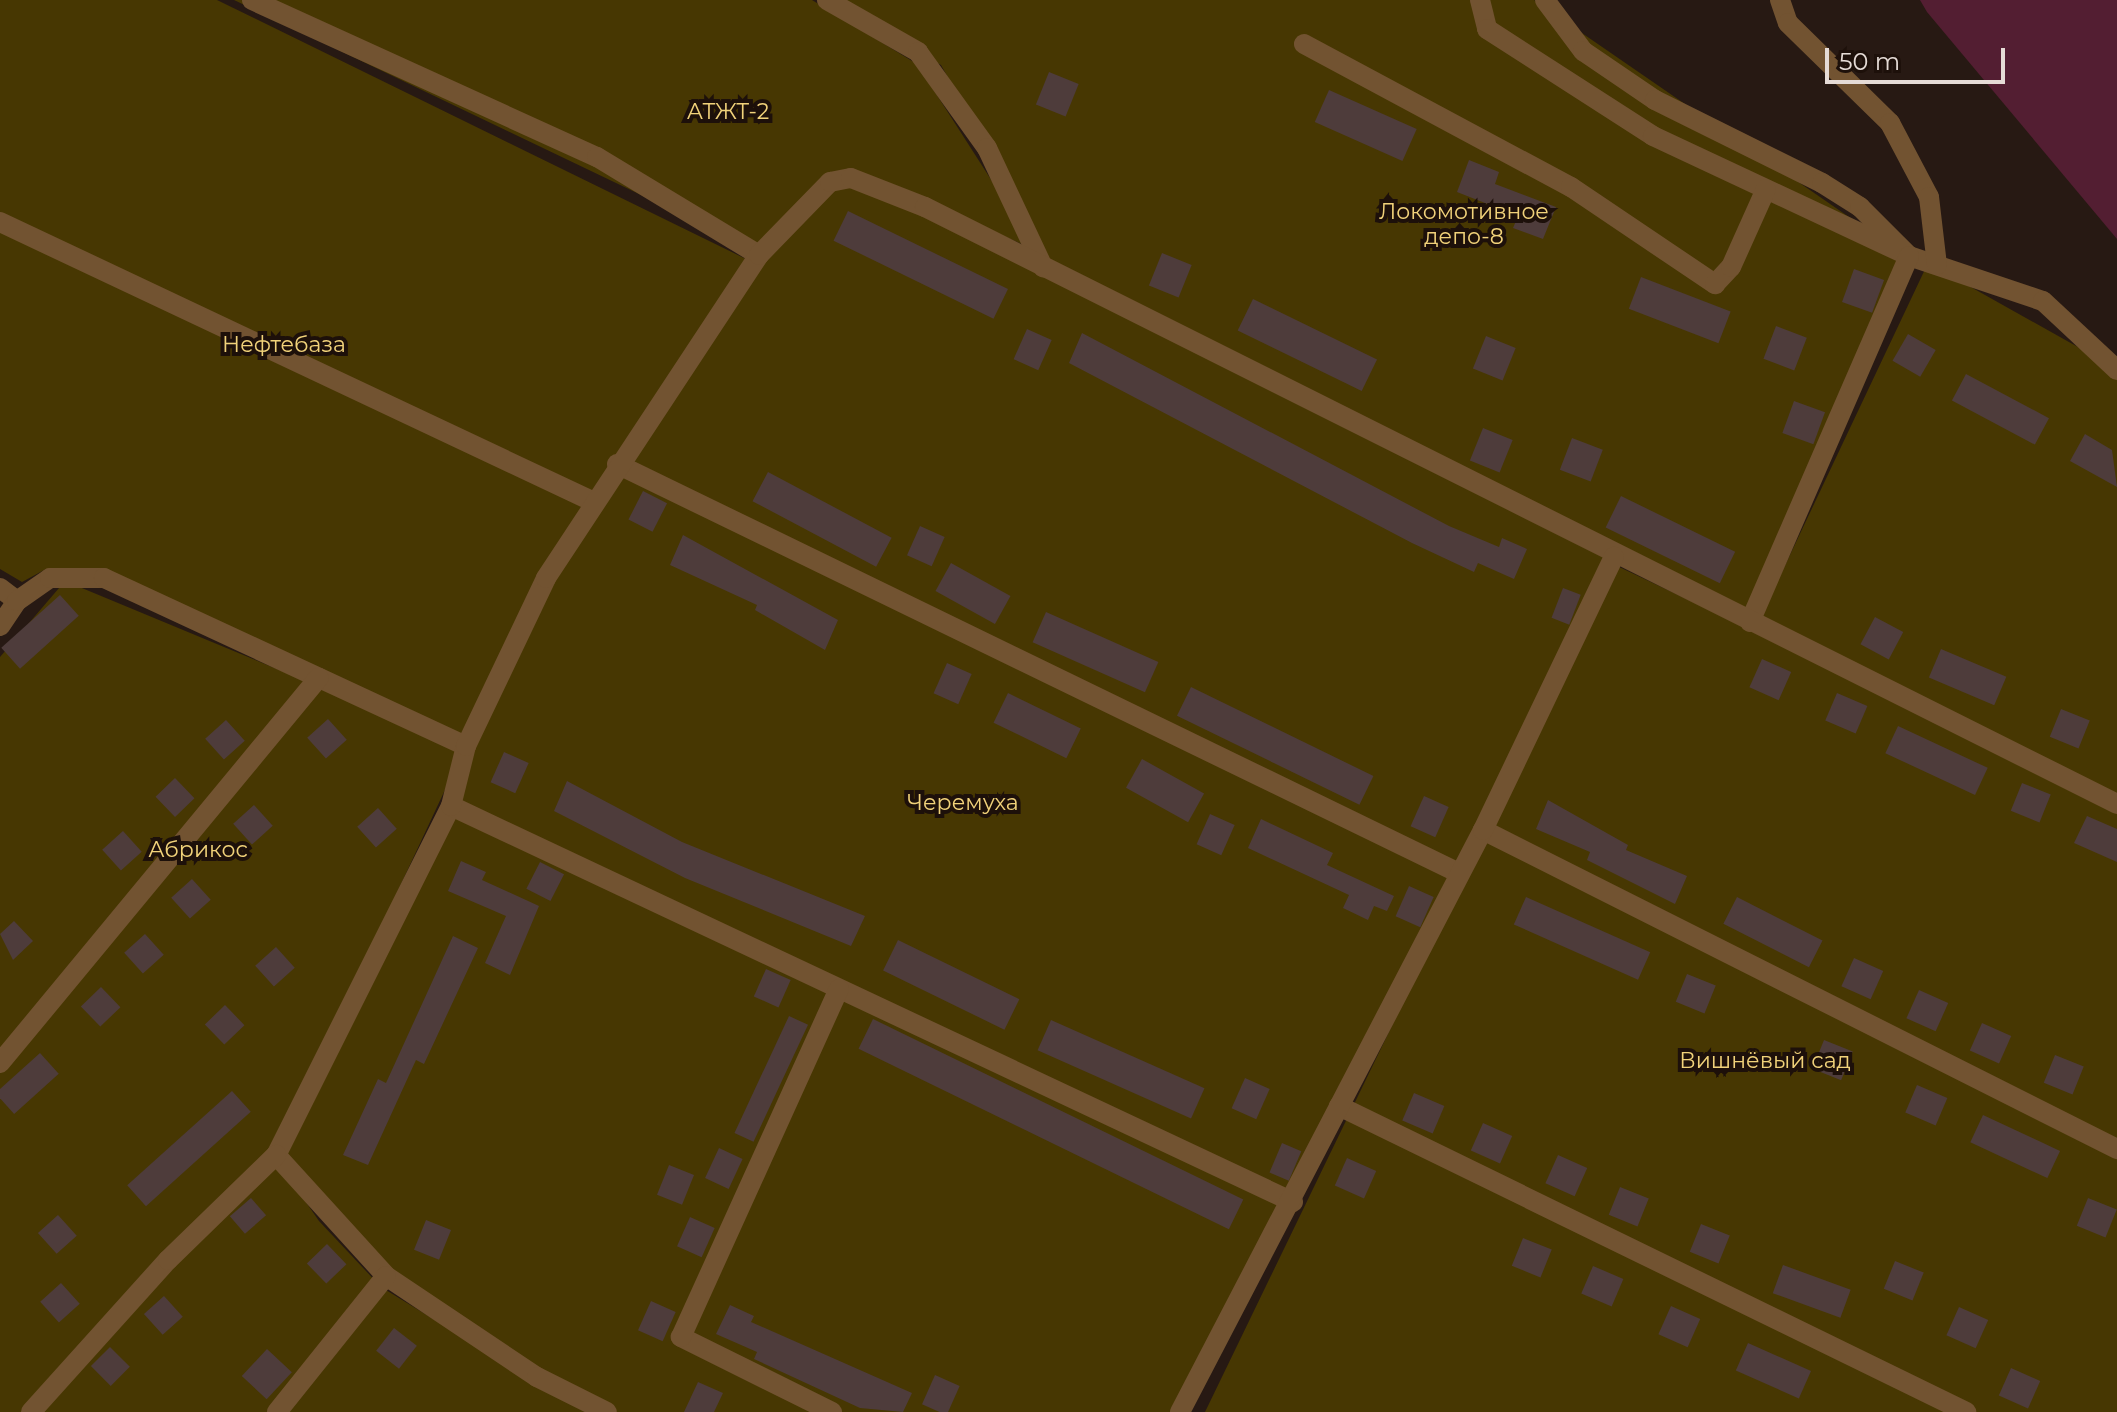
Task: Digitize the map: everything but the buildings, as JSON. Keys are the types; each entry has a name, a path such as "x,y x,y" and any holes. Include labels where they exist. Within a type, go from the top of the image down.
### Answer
{"lane":[{"path":"252,0 597,157 759,255"},
{"path":"827,0 918,52 987,148 1043,267"},
{"path":"1480,0 1487,29 1653,136 1909,256 2043,301 2117,370"},
{"path":"1545,0 1583,51 1655,100 1822,183 1860,207 1909,256"},
{"path":"1780,0 1788,23 1890,123 1929,197 1937,265"},
{"path":"1304,44 1571,187 1715,284 1731,267 1766,189"},
{"path":"31,1412 168,1260 276,1155 451,806 466,746 546,578 617,464 759,255 830,182 851,178 1043,267 1614,557 2117,804"},
{"path":"0,222 594,502"},
{"path":"1750,622 1909,256"},
{"path":"617,464 1459,873"},
{"path":"1180,1412 1293,1202 1339,1106 1483,830 1614,557"},
{"path":"0,626 17,601 50,578 104,578 466,746"},
{"path":"0,588 17,601"},
{"path":"0,1063 319,678"},
{"path":"451,806 1293,1202"},
{"path":"1483,830 2117,1149"},
{"path":"832,1412 681,1337 839,989"},
{"path":"1339,1106 1966,1412"},
{"path":"276,1155 386,1276 537,1377 607,1412"},
{"path":"277,1412 386,1276"}],"green space":[{"name":"Нефтебаза","path":"0,0 217,0 746,259 541,575 463,740 104,570 46,569 22,582 0,569"},
{"name":"АТЖТ-2","path":"234,0 812,0 917,64 1036,250 848,170 758,251"},
{"name":"Локомотивное депо-8","path":"819,0 1534,0 1907,257 1750,620 1052,264 941,65"},
{"name":"Черемуха","path":"851,178 1614,557 1178,1412 607,1412 386,1276 276,1155 451,807 465,747 546,578 759,255 830,182"},
{"name":"Вишнёвый сад","path":"1928,263 2117,369 2117,1412 1205,1412 1615,565 1754,631"},
{"name":"Абрикос","path":"65,581 465,747 274,1156 319,1221 381,1287 585,1412 0,1412 0,657"}],"shaded area":[{"path":"1920,0 2117,0 2117,239 1927,12"}]}
